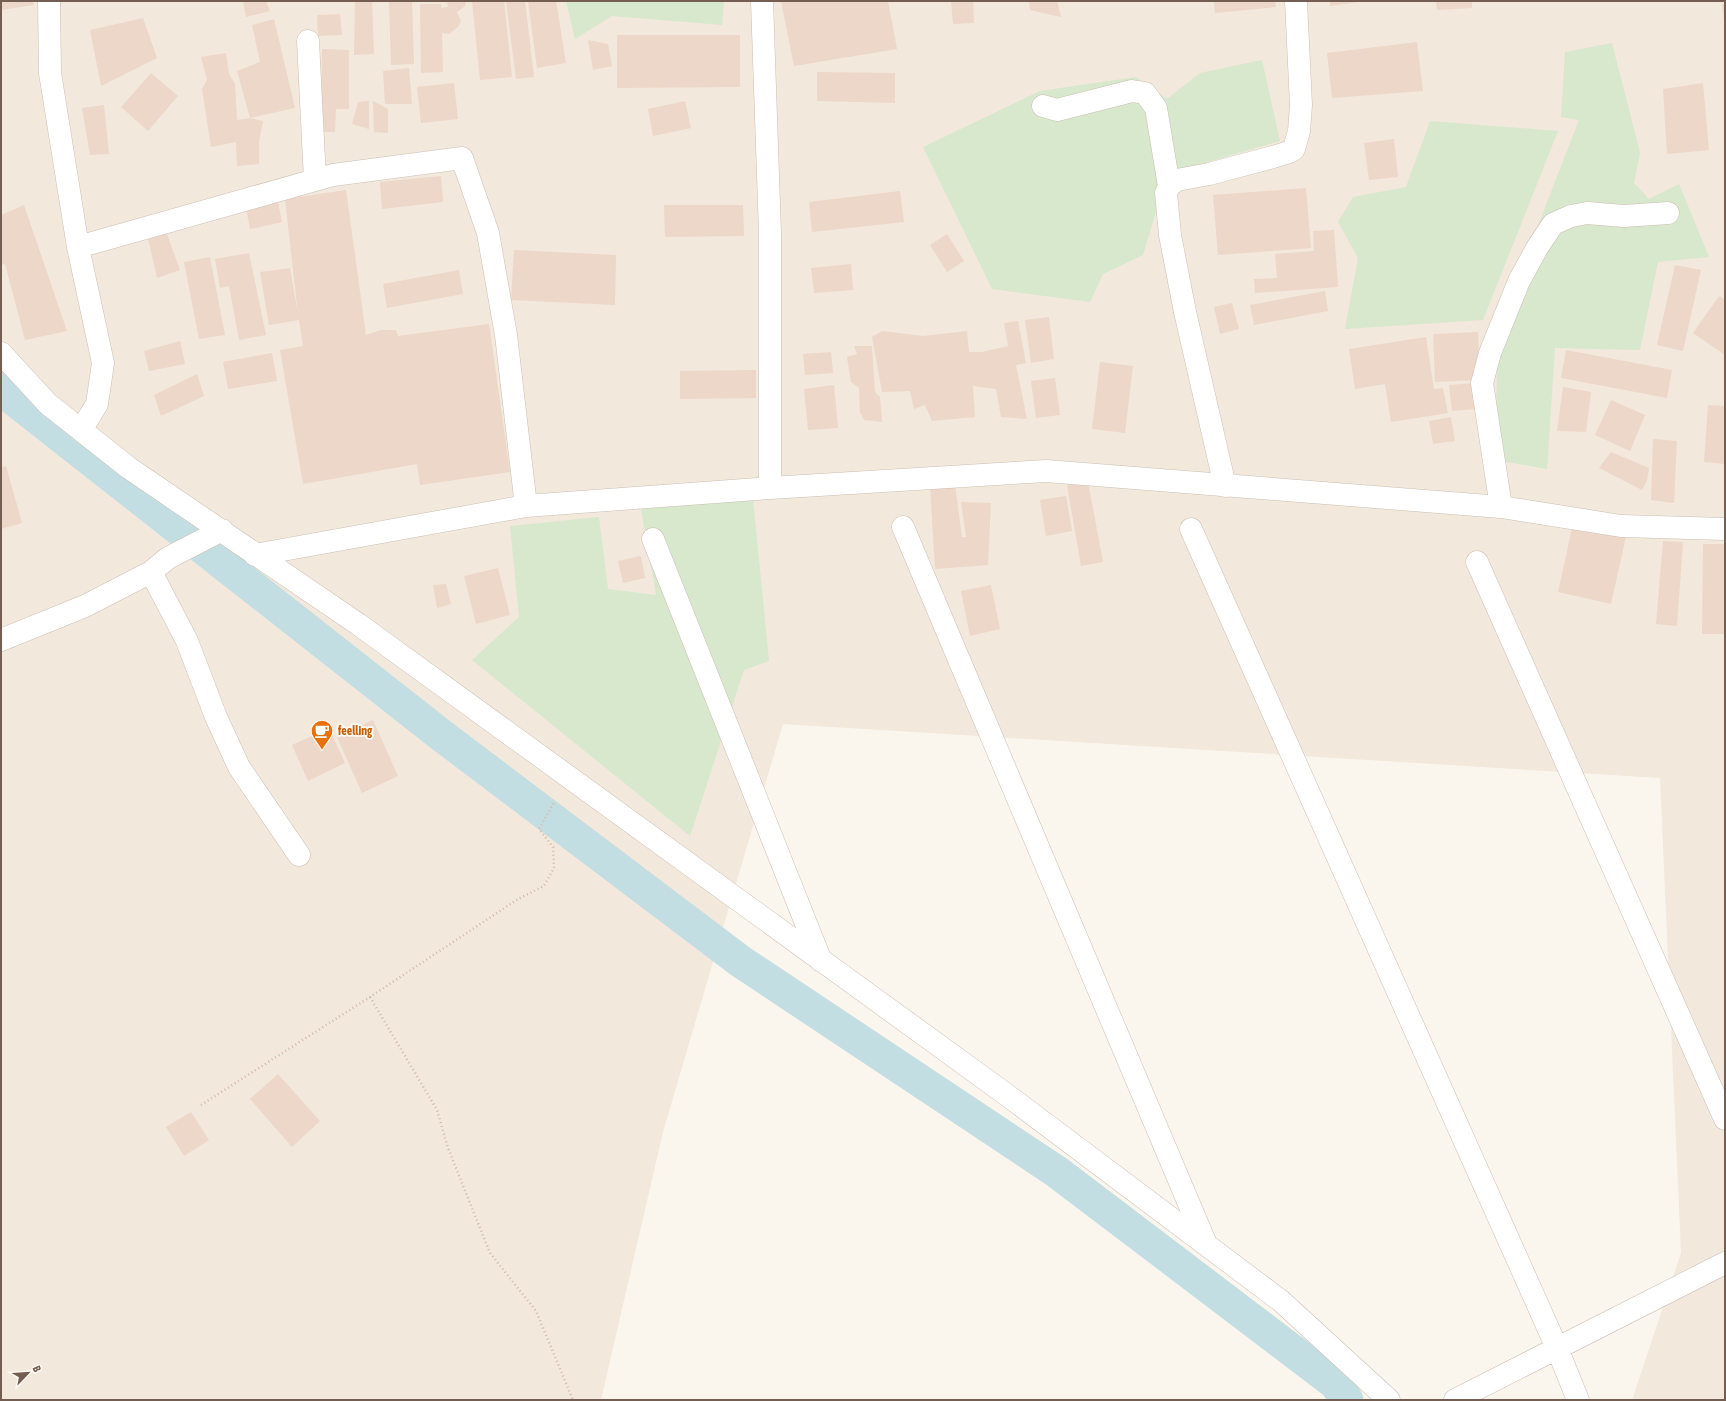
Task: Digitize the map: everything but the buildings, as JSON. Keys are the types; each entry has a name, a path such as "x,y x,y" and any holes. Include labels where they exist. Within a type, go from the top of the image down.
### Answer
{"street":[{"path":"48,1 50,73 78,247 104,363 96,404 81,430"},
{"path":"762,1 770,233 770,488"},
{"path":"1225,486 1185,312 1170,235 1166,193 1169,186 1177,180 1209,174 1273,157 1288,152 1294,148 1299,131 1300,104 1296,1"},
{"path":"308,42 314,180"},
{"path":"1043,106 1058,110 1132,90 1145,93 1156,108 1169,186"},
{"path":"78,247 333,175 462,158 488,233 506,335 526,506"},
{"path":"1501,507 1482,384 1490,353 1519,281 1537,248 1553,224 1571,216 1587,213 1624,216 1668,213"},
{"path":"1,353 48,404 214,535 255,555 383,642 1007,1095 1282,1301 1389,1400"},
{"path":"255,555 526,506 770,488 1046,471 1501,507 1621,526 1725,529"},
{"path":"903,527 1207,1246"},
{"path":"1191,529 1557,1348 1578,1400"},
{"path":"1,640 85,606 151,572 168,558 214,535"},
{"path":"652,539 821,961"},
{"path":"1477,562 1725,1119"},
{"path":"151,572 187,642 216,717 239,767 298,855"},
{"path":"1455,1400 1725,1263"}],"path":[{"path":"200,1105 370,997 518,899 544,886 554,868 553,847 539,829 557,797"},
{"path":"370,997 437,1110 448,1148 490,1253 536,1311 573,1400"}],"shaded area":[{"path":"1,1 1725,1 1725,1400 1632,1400 1681,1253 1660,778 783,724 663,1132 601,1400 1,1400"}],"green space":[{"path":"566,1 724,1 722,25 612,16 575,39"},
{"path":"1612,43 1640,153 1634,183 1649,199 1679,184 1709,257 1658,262 1640,350 1555,348 1547,469 1495,460 1498,328 1579,120 1561,117 1565,52"},
{"path":"1262,60 1280,141 1167,174 1143,255 1103,274 1090,302 992,289 923,147 1040,91 1136,77 1167,99 1200,73"},
{"path":"1430,121 1558,131 1483,320 1345,329 1358,258 1338,222 1353,197 1406,187"},
{"path":"753,499 769,661 744,670 690,836 472,660 519,617 510,526 599,517 608,589 656,595 641,509"}],"waterway":[{"path":"1,387 7,394 441,735 740,961 1057,1172 1335,1383 1347,1400"}],"place":[{"name":"feelling","path":"322,750"}]}
